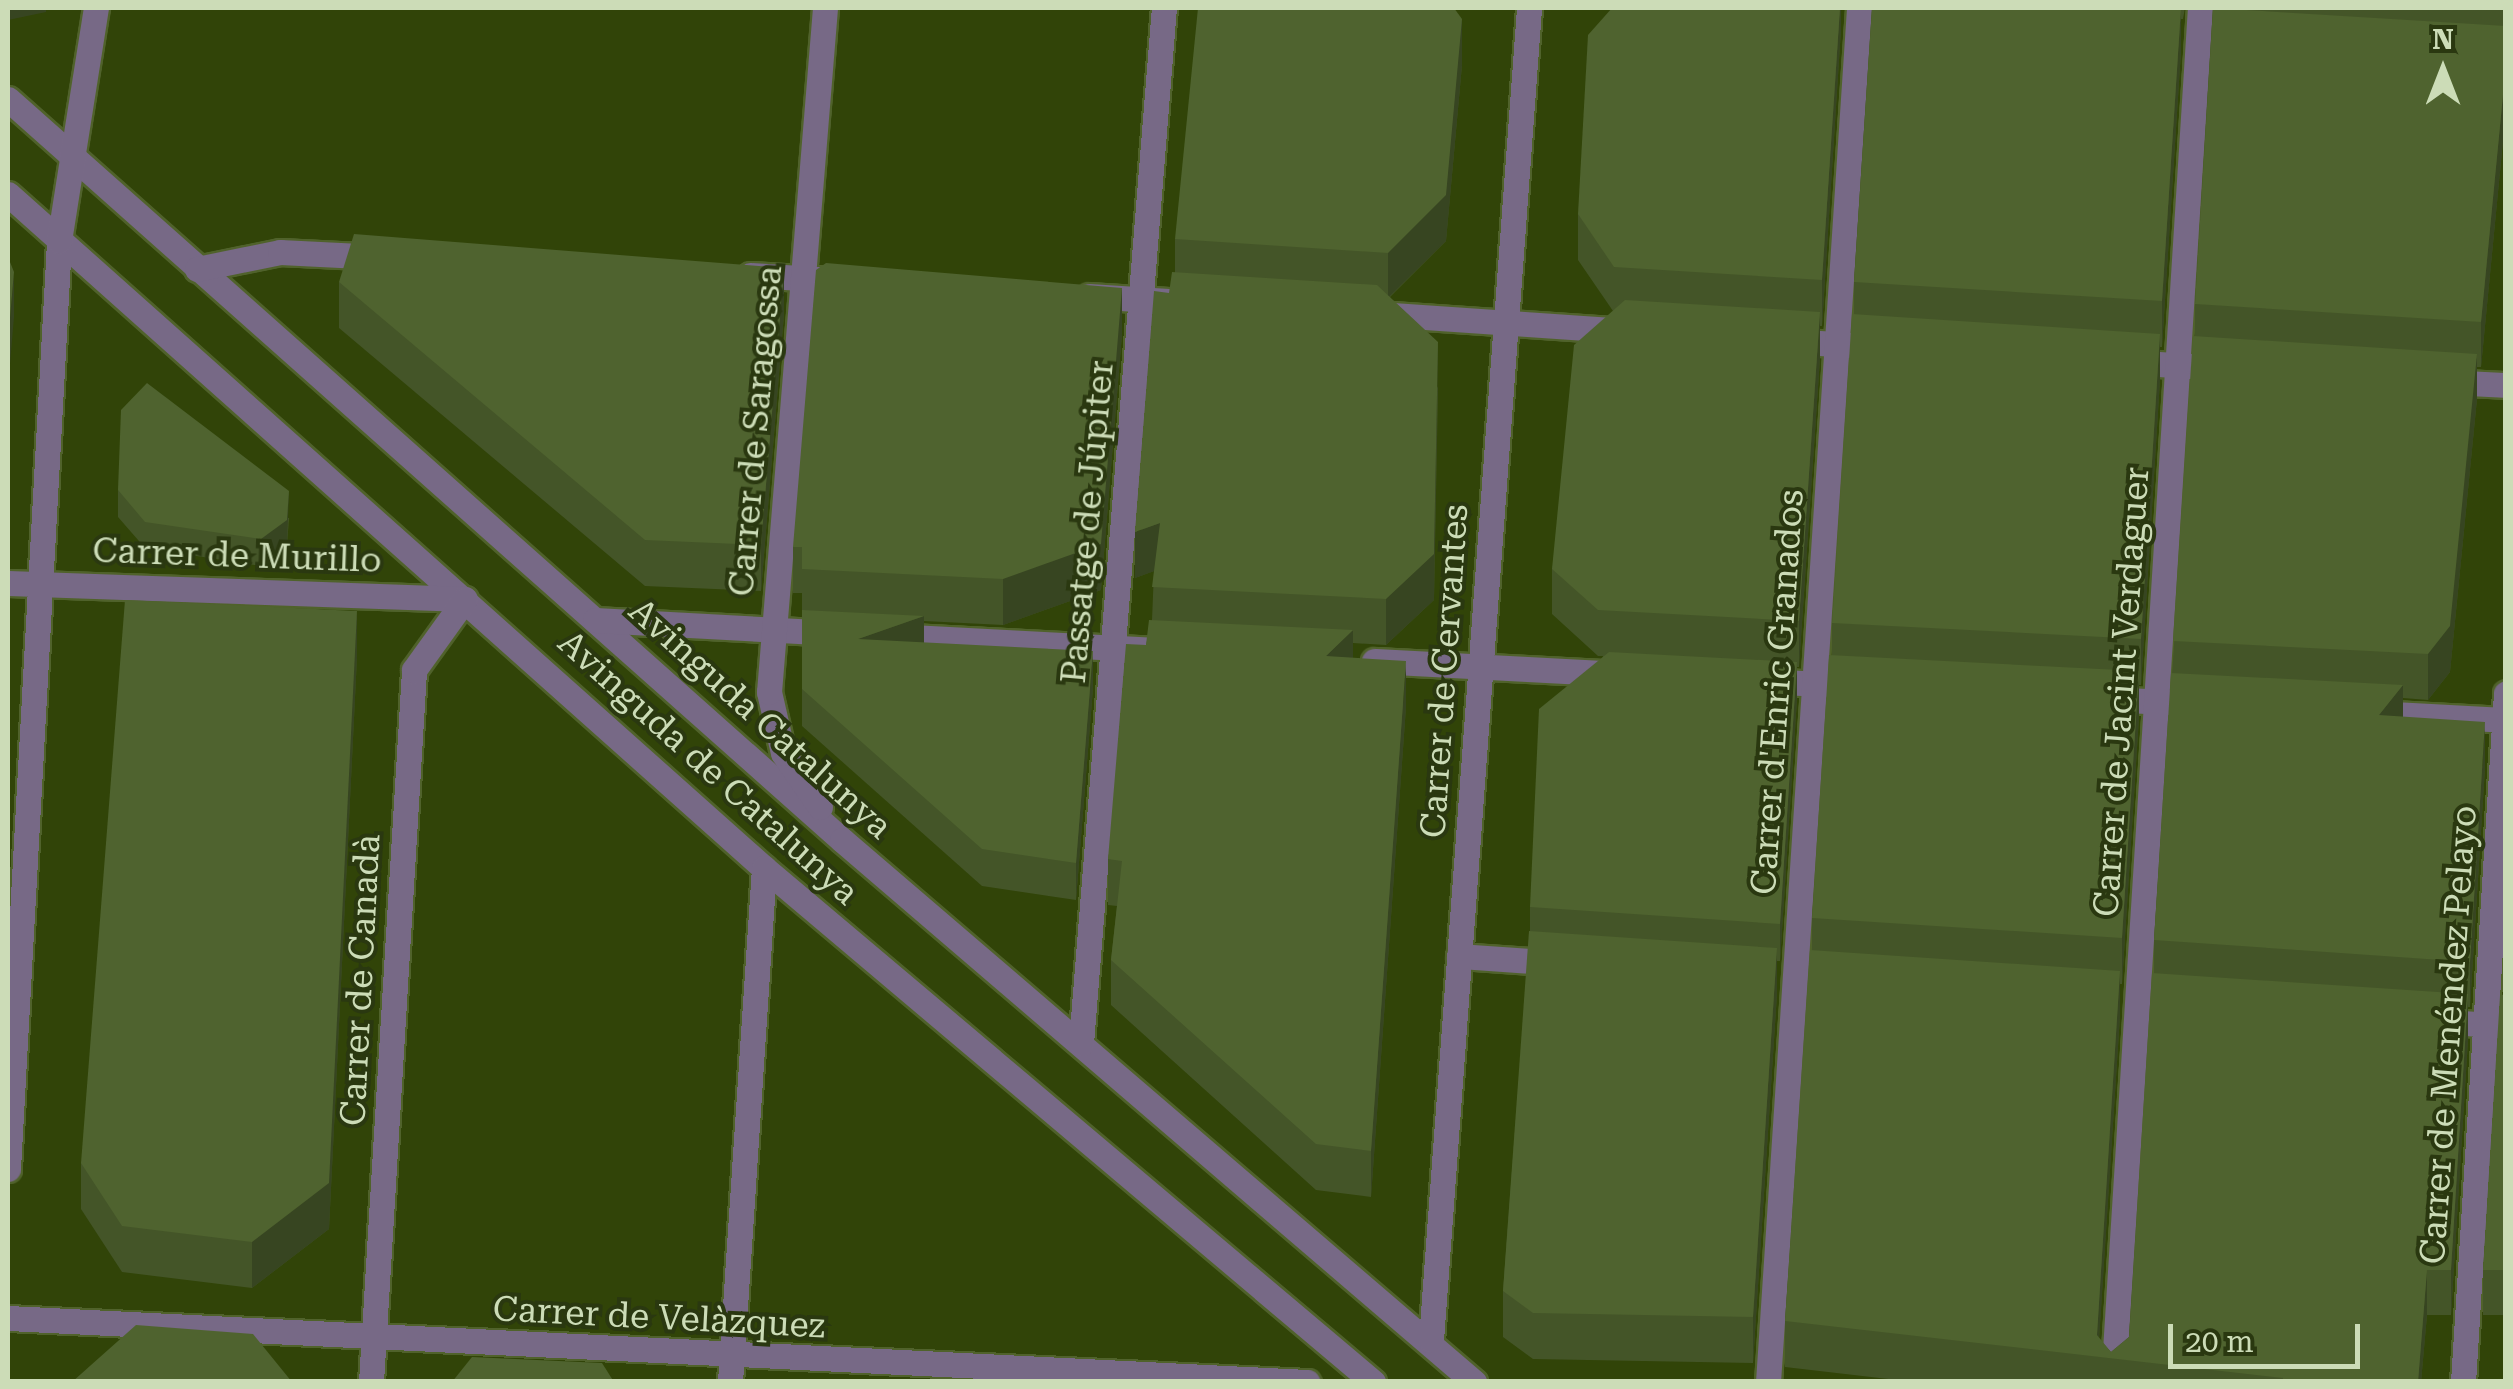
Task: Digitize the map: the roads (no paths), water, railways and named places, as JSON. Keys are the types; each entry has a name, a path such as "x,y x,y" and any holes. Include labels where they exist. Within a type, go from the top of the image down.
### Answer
{"street":[{"path":"8,1170 60,241 96,8"},
{"name":"Carrer de Saragossa","path":"825,8 768,692 783,753 842,840"},
{"name":"Passatge de Júpiter","path":"1081,1043 1164,8"},
{"name":"Carrer de Cervantes","path":"1431,1340 1529,8"},
{"name":"Carrer de Jacint Verdaguer","path":"2114,1382 2179,365 2209,37 2200,8"},
{"path":"1820,11 1896,16"},
{"name":"Carrer d'Enric Granados","path":"1768,1382 1784,977 1814,684 1859,11"},
{"path":"2161,34 2209,37"},
{"name":"Avinguda Catalunya","path":"8,100 842,840 1431,1340 1474,1382"},
{"name":"Avinguda de Catalunya","path":"8,194 764,868 1372,1382"},
{"path":"197,270 280,252 416,259"},
{"path":"726,274 883,283"},
{"path":"1061,294 1220,304"},
{"path":"1340,312 1662,333"},
{"path":"1759,339 1913,349"},
{"path":"2103,360 2256,370"},
{"path":"2410,380 2506,386"},
{"name":"Carrer de Murillo","path":"8,583 465,598"},
{"name":"Carrer de Canadà","path":"371,1382 414,670 465,598"},
{"path":"595,620 1188,652"},
{"path":"1339,660 1657,676"},
{"path":"1736,680 1890,688"},
{"name":"Carrer de Menéndez Pelayo","path":"2462,1382 2495,1025 2506,693"},
{"path":"2081,698 2234,706"},
{"path":"2350,712 2505,720"},
{"path":"731,1369 764,868"},
{"path":"1459,956 1597,965"},
{"path":"1784,977 1832,980"},
{"path":"2099,998 2176,1004"},
{"path":"2408,1019 2495,1025"},
{"name":"Carrer de Velàzquez","path":"8,1318 374,1338 731,1369 1307,1382"}]}
